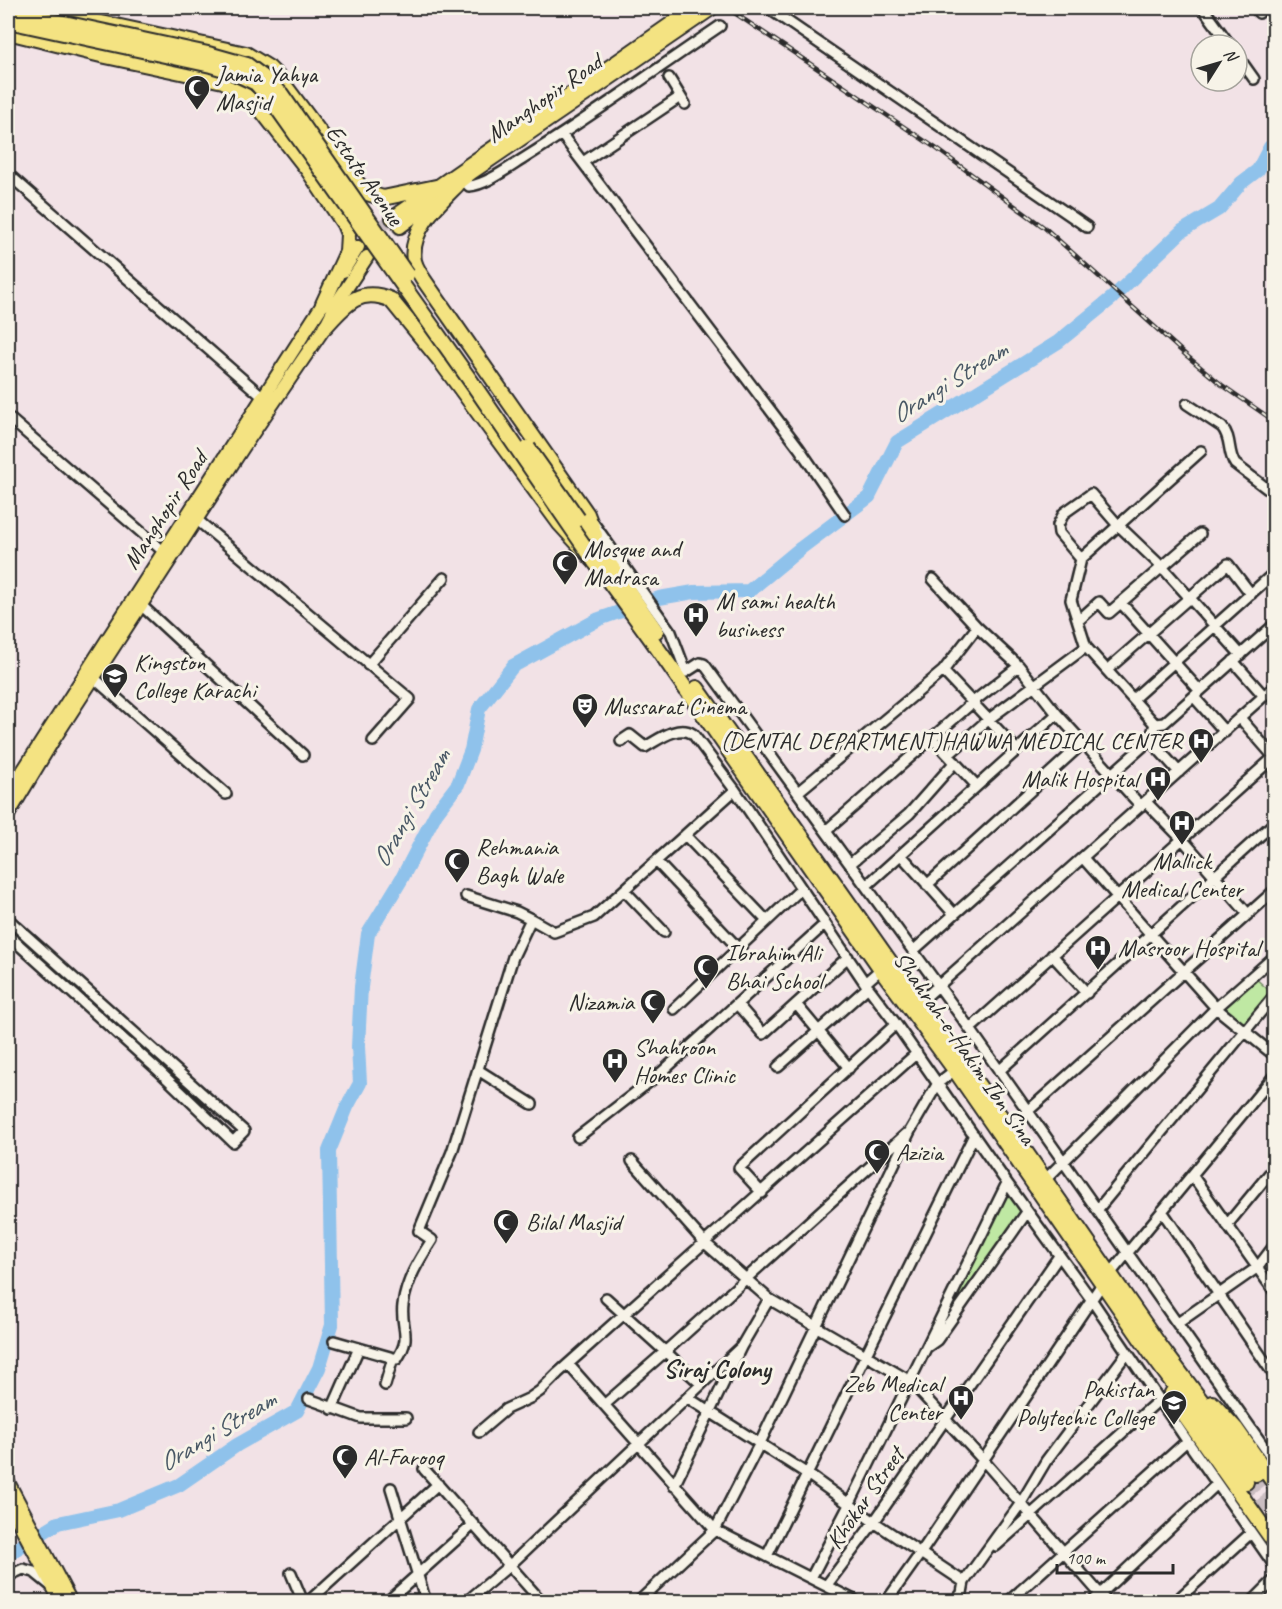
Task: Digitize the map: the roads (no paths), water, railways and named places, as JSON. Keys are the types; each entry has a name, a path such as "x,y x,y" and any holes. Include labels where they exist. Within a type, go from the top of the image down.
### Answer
{"highway":[{"path":"32,8 246,54 263,64 279,78 364,192 382,198 436,187"},
{"name":"Estate Avenue","path":"8,11 224,58 247,65 267,80 288,104 583,517"},
{"path":"8,21 211,65 235,72 256,83 273,102 655,637"},
{"path":"8,32 223,81 251,99 308,170 334,198 342,199 349,194 352,187 350,179 325,146 305,113"},
{"path":"308,170 344,224 348,234 347,252 323,304"},
{"path":"460,182 430,211 417,238 414,263 583,517 600,559"},
{"path":"428,286 420,279 411,277 402,282 399,292 402,301 439,359"},
{"path":"325,327 350,301 365,295 383,296 392,300 439,359 560,524 600,559"},
{"name":"Shahrah-e-Hakim Ibn Sina","path":"655,637 686,672 1009,1128 1045,1180 1106,1279"},
{"name":"Shahrah-e-Hakim Ibn Sina","path":"655,637 881,969 1251,1478"},
{"path":"1156,1350 1236,1429 1275,1482"},
{"path":"1156,1350 1182,1412 1275,1542"}],"main road":[{"name":"Manghopir Road","path":"689,15 460,182 396,223 436,187 689,15 713,8"},
{"name":"Manghopir Road","path":"8,794 323,304 363,252 325,327"},
{"path":"8,815 196,519 325,327"},
{"path":"8,1482 20,1516 71,1602"},
{"path":"8,1502 20,1516"},
{"path":"42,1556 62,1602"}],"street":[{"path":"768,8 1087,227"},
{"path":"1203,8 1221,33"},
{"path":"460,182 474,186 498,174 562,135 720,26"},
{"path":"1249,72 1254,79"},
{"path":"583,162 682,100 669,78"},
{"path":"562,135 799,448 845,514"},
{"path":"8,174 263,397"},
{"path":"1187,404 1227,432 1234,464 1273,489"},
{"path":"8,417 163,551"},
{"path":"1155,724 1086,647 1071,600 1081,559 1117,524 1201,451"},
{"path":"1081,559 1058,529 1064,513 1090,494 1117,524 1162,567 1215,626 1264,696"},
{"path":"583,517 671,632 686,672 700,663 704,664 798,792 970,1029 1275,1461"},
{"path":"196,519 410,699 373,741"},
{"path":"1078,621 1099,602 1109,613 1200,534"},
{"path":"1107,670 1228,564 1251,594"},
{"path":"1133,699 1275,573"},
{"path":"368,665 444,578"},
{"path":"933,579 977,627 1019,666 1057,714 1111,774 1183,840 1248,914"},
{"path":"1121,603 1174,663 1225,732"},
{"path":"141,605 303,755"},
{"path":"798,792 943,671 977,627"},
{"path":"1155,724 1164,723 1273,628"},
{"path":"850,864 909,814 952,759 989,719 1086,647"},
{"path":"826,831 973,702 1019,666"},
{"path":"943,671 1017,750"},
{"path":"94,678 226,794"},
{"path":"919,1003 1275,687"},
{"path":"866,886 1057,714"},
{"path":"970,1029 1275,757 1240,718"},
{"path":"913,951 1150,740 1155,724"},
{"path":"621,741 633,735 645,747 664,736 681,730 693,734 735,790 867,985 1091,1299 1187,1441 1275,1565"},
{"path":"932,738 977,786"},
{"path":"1150,740 1179,772"},
{"path":"927,885 1083,743"},
{"path":"466,896 517,912 554,932 564,929 594,917 735,790"},
{"path":"999,1071 1275,824"},
{"path":"685,835 767,921"},
{"path":"901,855 954,914"},
{"path":"1083,858 1216,1008 1275,1055"},
{"path":"656,861 738,948"},
{"path":"674,1009 801,889"},
{"path":"624,890 664,932"},
{"path":"1009,1128 1275,891"},
{"path":"8,919 244,1131 233,1142 159,1071 8,935"},
{"path":"334,1341 397,1359 399,1357 406,1340 402,1308 405,1294 416,1265 432,1240 419,1231 452,1152 513,957 531,919"},
{"path":"578,1137 662,1072 825,924"},
{"path":"1052,955 1087,993"},
{"path":"737,1004 763,1034 848,957"},
{"path":"1045,1180 1216,1008 1275,957"},
{"path":"778,1067 819,1031 881,969"},
{"path":"1098,1209 1275,996"},
{"path":"796,1004 849,1068"},
{"path":"762,1193 739,1168 896,1024"},
{"path":"479,1432 506,1409 540,1391 917,1053"},
{"path":"159,1071 167,1062"},
{"path":"478,1070 532,1104"},
{"path":"638,1602 715,1530 760,1443 910,1131 938,1083 955,1070"},
{"path":"886,1602 1091,1299 1275,1076"},
{"path":"604,1405 910,1131"},
{"path":"767,1556 974,1135"},
{"path":"632,1161 705,1243 769,1299 866,1353 910,1381 984,1460 1104,1598"},
{"path":"1227,1225 1275,1168"},
{"path":"1192,1175 1274,1288"},
{"path":"811,1578 1007,1183"},
{"path":"1162,1211 1275,1375"},
{"path":"925,1348 937,1340 1027,1212"},
{"path":"1178,1323 1258,1267 1275,1246"},
{"name":"Khokar Street","path":"826,1586 874,1522 1059,1256"},
{"path":"606,1298 701,1384"},
{"path":"674,1486 741,1347 769,1299"},
{"path":"466,1602 510,1565 741,1347"},
{"path":"332,1409 359,1348"},
{"path":"955,1602 962,1593 964,1582 1021,1503 1046,1461 1127,1353"},
{"path":"385,1385 393,1358"},
{"path":"568,1364 715,1530 858,1602"},
{"path":"688,1398 806,1473 920,1554 964,1582"},
{"path":"309,1400 361,1418 406,1418"},
{"path":"982,1558 1159,1400"},
{"path":"1008,1602 1187,1441"},
{"path":"424,1468 542,1602"},
{"path":"308,1602 438,1484"},
{"path":"1092,1602 1104,1598 1217,1484"},
{"path":"391,1488 426,1602"},
{"path":"387,1602 474,1524"},
{"path":"1175,1602 1251,1533"},
{"path":"8,1576 23,1569 34,1572 54,1588"},
{"path":"291,1573 303,1602"},
{"path":"1252,1602 1275,1581"}],"waterway":[{"name":"Orangi Stream","path":"8,1554 58,1523 119,1510 179,1485 237,1445 297,1411 319,1368 332,1325 329,1151 347,1107 360,1083 358,1047 361,987 368,934 401,880 436,813 458,784 471,750 479,709 513,666 599,619 659,598 694,592 749,591 869,497 897,442 1058,342 1112,298 1182,231 1219,209 1241,183 1258,170 1270,147 1274,144"}],"tunnel":[{"path":"370,237 392,218"},
{"path":"367,257 400,227"},
{"path":"1256,1474 1274,1500"},
{"path":"1246,1482 1274,1522"}],"railway":[{"path":"727,8 937,149 1045,228 1187,356 1222,385 1274,421"}],"place":[{"name":"Jamia Yahya Masjid","path":"197,111"},
{"name":"Mosque and Madrasa","path":"565,586"},
{"name":"M sami health business","path":"696,638"},
{"name":"Kingston College Karachi","path":"115,699"},
{"name":"Mussarat Cinema","path":"585,729"},
{"name":"(DENTAL DEPARTMENT)HAWWA MEDICAL CENTER","path":"1201,764"},
{"name":"Malik Hospital","path":"1158,802"},
{"name":"Mallick Medical Center","path":"1182,846"},
{"name":"Rehmania Bagh Wale","path":"457,884"},
{"name":"Masroor Hospital","path":"1098,971"},
{"name":"Ibrahim Ali Bhai School","path":"706,990"},
{"name":"Nizamia","path":"653,1025"},
{"name":"Shahroon Homes Clinic","path":"615,1084"},
{"name":"Azizia","path":"877,1175"},
{"name":"Bilal Masjid","path":"506,1245"},
{"name":"Zeb Medical Center","path":"961,1421"},
{"name":"Pakistan Polytechic College","path":"1174,1426"},
{"name":"Al-Farooq","path":"345,1480"}],"district":[{"name":"Siraj Colony","path":"717,1368"}]}
